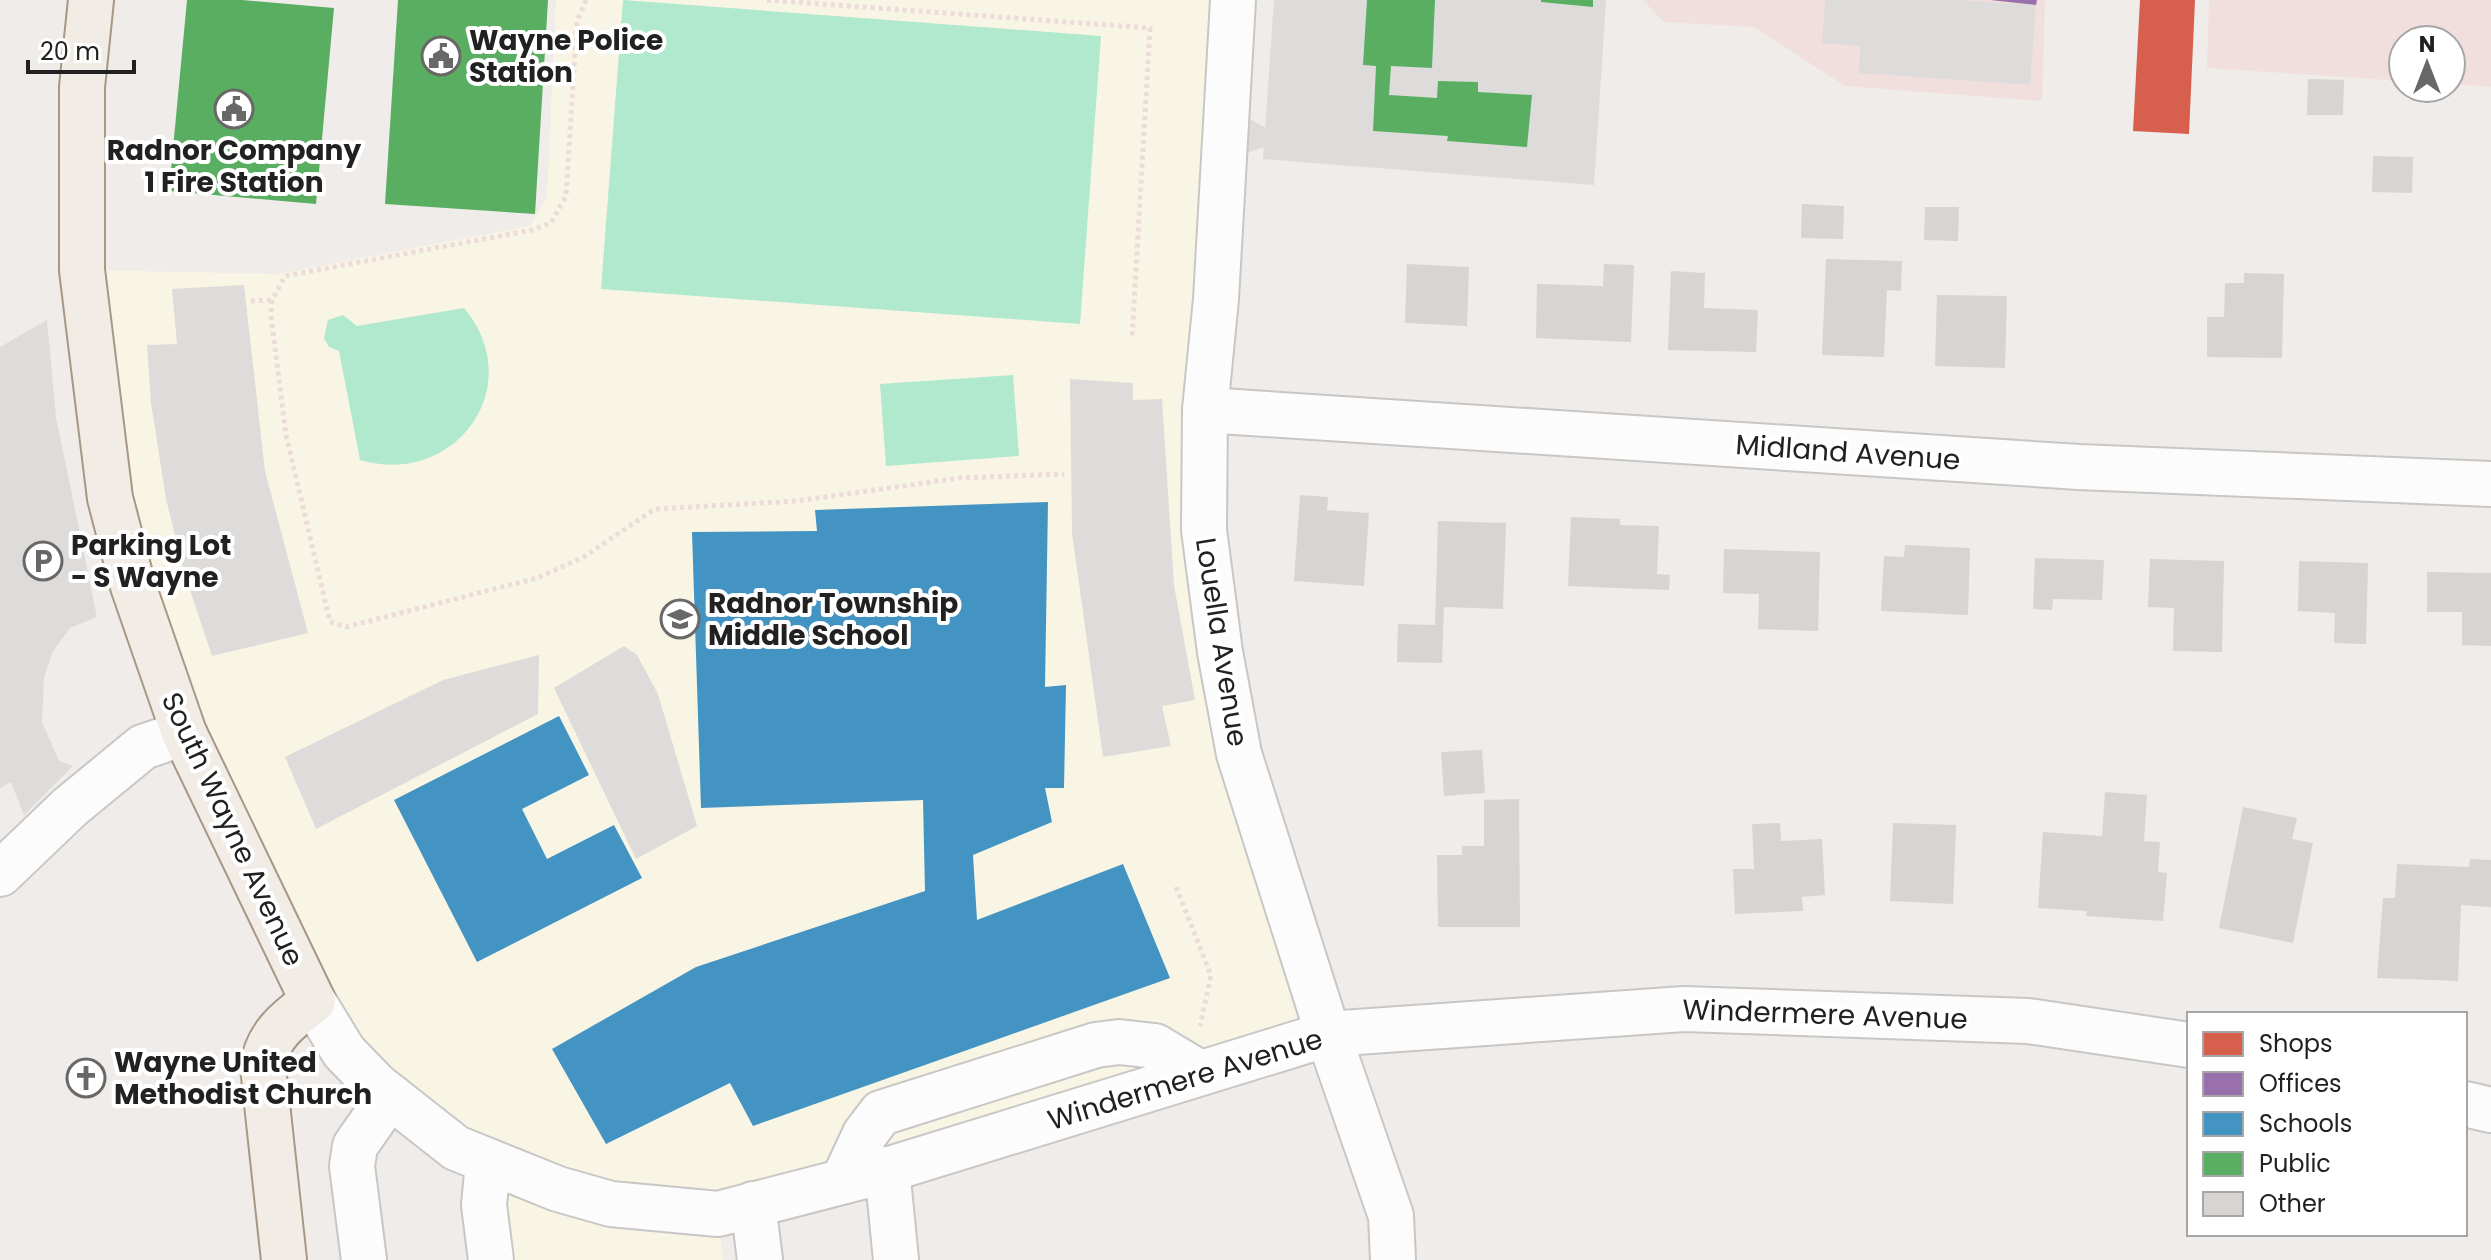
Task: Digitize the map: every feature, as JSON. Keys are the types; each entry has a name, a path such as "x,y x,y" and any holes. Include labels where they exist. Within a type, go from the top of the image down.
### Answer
{"main road":[{"name":"South Wayne Avenue","path":"91,0 82,87 82,270 110,498 133,586 184,733 313,1001 286,1021 265,1048 263,1067 284,1260"}],"street":[{"name":"Louella Avenue","path":"1233,0 1216,299 1205,410 1204,530 1220,652 1239,754 1328,1034 1391,1216 1393,1260"},
{"name":"Midland Avenue","path":"1205,410 2079,467 2491,484"},
{"path":"0,874 70,807 143,747 184,733"},
{"name":"Windermere Avenue","path":"313,1001 344,1052 390,1096 456,1148 558,1189 611,1204 718,1214 887,1169 1199,1053 1328,1034 1684,1009 2028,1021 2187,1045"},
{"path":"843,1181 865,1134 881,1113 1096,1045 1129,1042 1199,1053"},
{"path":"364,1260 352,1166 355,1146 390,1096"},
{"path":"2467,1104 2491,1110"},
{"path":"488,1163 484,1205 491,1260"},
{"path":"887,1169 896,1260"},
{"path":"753,1204 760,1260"}],"path":[{"path":"586,0 577,21 566,196 551,223 532,230 285,276 272,300 277,360 294,474 327,615 337,627 414,612 537,578 582,558 655,509 679,505 796,501 960,478 1064,474"},
{"path":"767,0 1150,28 1132,338"},
{"path":"251,301 272,300"},
{"path":"1176,887 1211,975 1199,1053"}],"shaded area":[{"name":"Radnor Township Middle School","path":"556,0 1233,0 1204,530 1328,1034 718,1214 723,1260 511,1260 498,1168 376,1085 184,733 82,270 278,274 530,226 547,197"},
{"path":"1274,0 1606,0 1594,185 1263,159"},
{"path":"1643,0 2045,0 2042,101 1845,86 1754,27 1664,22"},
{"path":"1825,0 1957,0 2036,5 2030,85 1859,73 1860,46 1822,43"},
{"path":"2209,0 2491,0 2491,87 2467,85 2467,24 2387,24 2387,80 2207,68"},
{"path":"1532,95 1574,99 1567,172 1264,147 1246,153 1248,118 1268,129 1285,130 1310,113 1324,112 1337,119 1350,134 1406,139 1408,133 1415,134 1415,140 1527,147 1535,144 1538,109 1531,107"},
{"path":"244,285 265,471 308,633 212,656 185,575 166,499 151,403 147,345 177,344 172,289"},
{"name":"Parking Lot - S Wayne","path":"47,320 56,417 97,617 70,628 53,651 44,678 42,722 59,761 73,766 24,815 11,782 0,788 0,347"},
{"path":"1070,379 1133,383 1133,400 1162,399 1174,585 1195,700 1162,706 1171,746 1103,757 1072,533"},
{"path":"624,646 637,655 658,694 697,826 636,859 554,688"},
{"path":"539,655 538,714 316,829 285,757 443,680"}],"green space":[{"path":"623,0 1101,36 1080,324 601,289"},
{"path":"464,308 482,338 489,368 485,397 472,423 452,445 426,459 395,465 360,460 339,351 329,347 324,338 328,320 343,315 357,326"},
{"path":"1013,375 1019,456 886,466 880,384"}],"building: Shops":[{"path":"2140,0 2195,0 2189,134 2133,131"}],"building: Offices":[{"path":"1990,0 2037,0 2036,5"}],"building: Schools":[{"path":"1048,502 1045,687 1066,685 1064,788 1045,788 1052,822 973,855 977,920 1123,864 1170,978 753,1126 730,1083 606,1144 552,1049 696,967 925,891 923,800 701,808 692,532 817,531 815,510"},
{"path":"559,716 589,775 522,809 547,859 614,825 642,878 477,962 394,800"}],"building: Public":[{"path":"187,0 242,0 334,8 316,204 169,191"},
{"path":"398,0 548,0 535,214 385,204"},
{"path":"1367,0 1435,0 1432,68 1391,66 1389,95 1437,98 1438,81 1478,82 1478,92 1532,95 1527,147 1447,141 1448,136 1373,131 1376,66 1363,65"},
{"path":"1593,0 1593,7 1541,2"}],"building: Other":[{"path":"2308,79 2344,80 2343,115 2307,115"},
{"path":"2373,156 2413,157 2412,193 2372,192"},
{"path":"1802,204 1844,206 1843,239 1801,238"},
{"path":"1925,207 1959,207 1958,241 1924,240"},
{"path":"1826,259 1902,261 1901,291 1887,290 1884,357 1822,355"},
{"path":"1407,264 1469,267 1467,326 1405,323"},
{"path":"1604,264 1634,265 1631,342 1536,338 1537,284 1603,286"},
{"path":"1671,271 1705,273 1704,308 1758,310 1756,352 1668,350"},
{"path":"2244,273 2284,274 2282,358 2207,357 2207,317 2224,317 2225,283 2244,283"},
{"path":"1937,295 2007,296 2005,368 1935,366"},
{"path":"1300,495 1328,497 1327,510 1369,513 1364,586 1294,581"},
{"path":"1571,517 1620,519 1620,525 1659,526 1657,574 1670,575 1669,590 1568,586"},
{"path":"1438,521 1506,523 1503,609 1444,607 1442,663 1397,662 1398,624 1435,625"},
{"path":"1905,545 1970,548 1968,615 1881,611 1884,556 1904,557"},
{"path":"1724,549 1820,552 1818,631 1758,629 1759,594 1723,593"},
{"path":"2035,558 2104,560 2102,600 2053,599 2052,610 2033,609"},
{"path":"2150,559 2224,561 2222,652 2173,651 2174,608 2148,607"},
{"path":"2299,561 2368,563 2366,644 2334,643 2335,613 2298,611"},
{"path":"2427,572 2491,573 2491,646 2462,645 2462,612 2427,612"},
{"path":"1482,750 1485,793 1444,796 1441,752"},
{"path":"2105,792 2147,795 2144,841 2160,842 2158,872 2167,873 2163,921 2086,916 2087,911 2038,908 2043,832 2102,836"},
{"path":"1519,799 1520,927 1438,927 1437,855 1462,855 1462,846 1484,846 1484,800"},
{"path":"2243,807 2297,818 2292,839 2313,843 2293,943 2219,928"},
{"path":"1780,823 1781,841 1822,839 1825,895 1802,897 1803,911 1735,914 1733,869 1754,869 1752,824"},
{"path":"1893,823 1956,825 1953,904 1890,901"},
{"path":"2470,859 2491,860 2491,907 2461,905 2458,981 2377,978 2383,898 2395,898 2397,864 2469,867"}],"place":[{"name":"Wayne Police Station","path":"441,56"},
{"name":"Radnor Company 1 Fire Station","path":"234,109"},
{"name":"Parking Lot - S Wayne","path":"43,561"},
{"name":"Radnor Township Middle School","path":"680,619"},
{"name":"Wayne United Methodist Church","path":"86,1078"}]}
